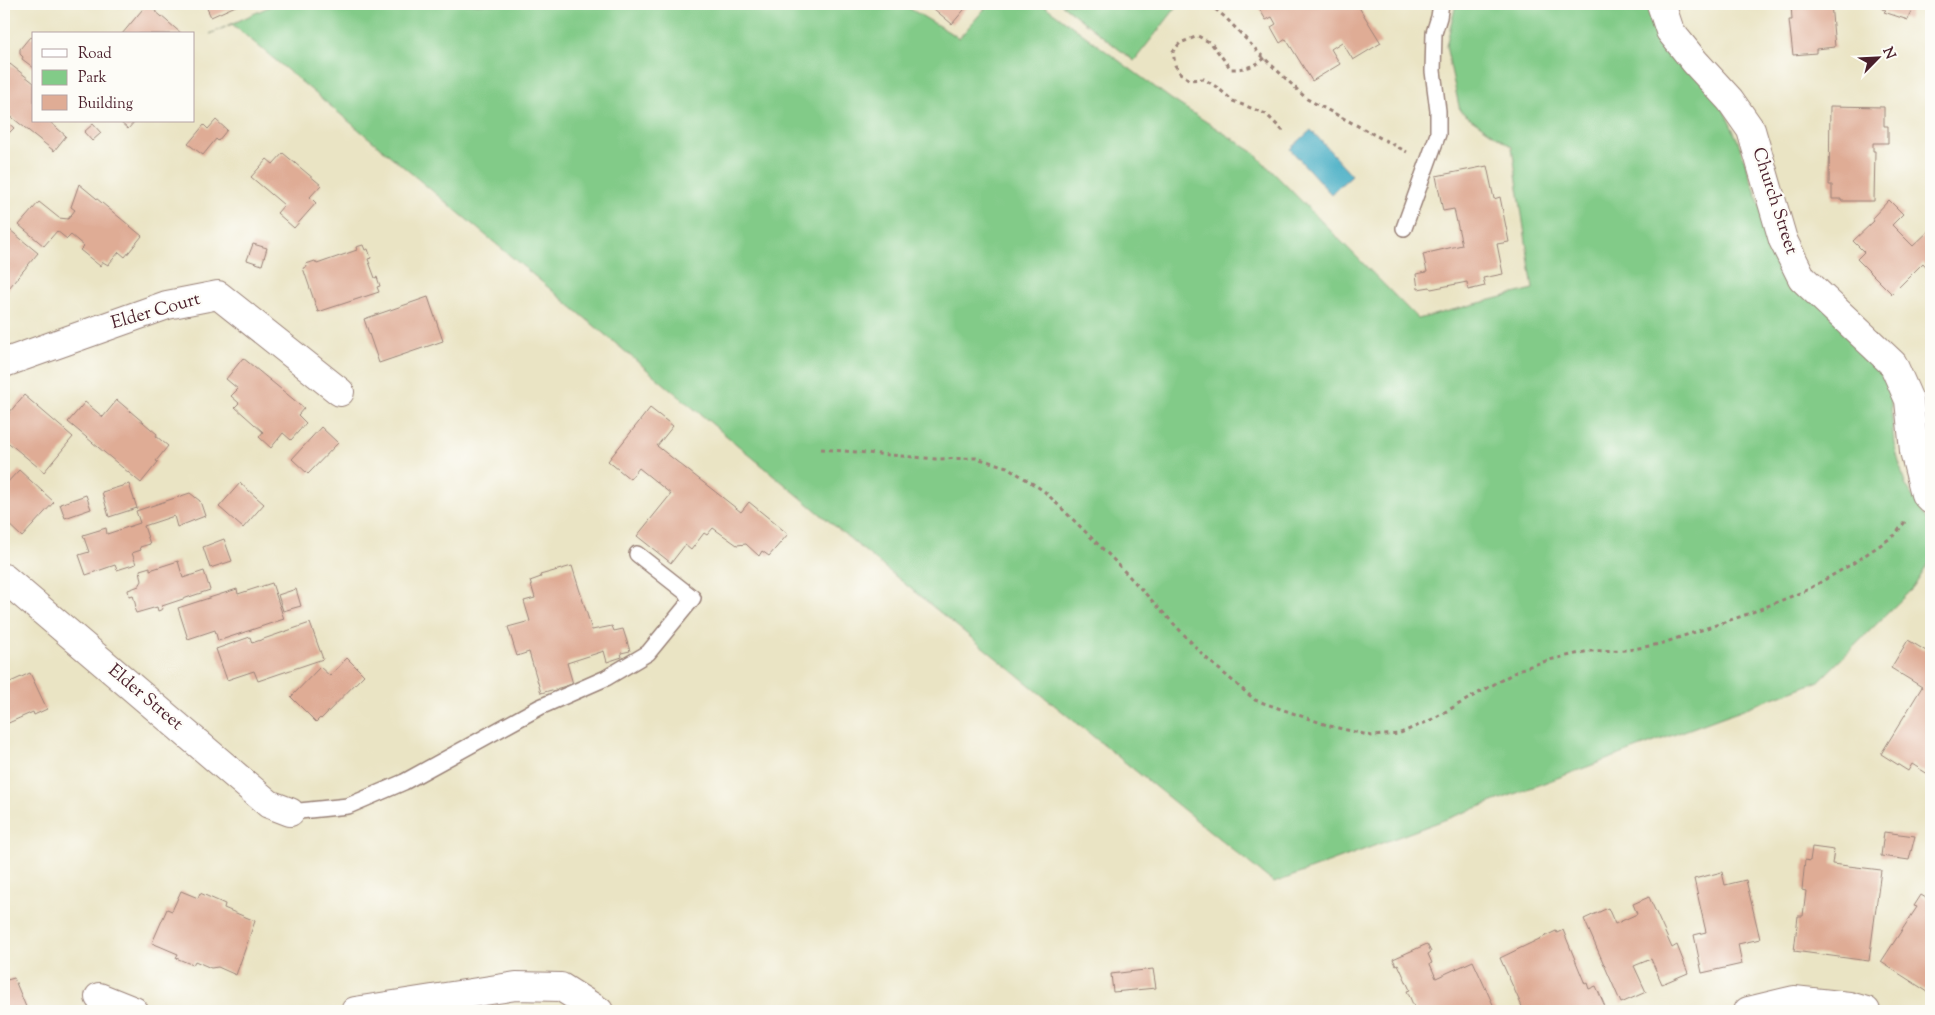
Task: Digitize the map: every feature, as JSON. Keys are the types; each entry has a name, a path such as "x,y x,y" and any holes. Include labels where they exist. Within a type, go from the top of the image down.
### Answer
{"street":[{"name":"Church Street","path":"1661,4 1670,30 1695,62 1730,100 1751,130 1783,240 1802,278 1893,364 1909,400 1914,451 1928,497"},
{"name":"Elder Court","path":"4,362 168,305 218,295 340,392"},
{"name":"Elder Street","path":"4,578 269,804 290,812"},
{"path":"355,1011 516,986 561,986 598,1011"},
{"path":"99,997 134,1011"},
{"path":"1748,1011 1794,1000 1849,1006 1866,1011"}],"lane":[{"path":"1404,228 1438,134 1438,111 1433,71 1434,33 1441,4"},
{"path":"290,812 348,806 404,782 540,707 606,678 648,653 693,598 637,554"}],"path":[{"path":"1209,4 1226,18 1307,99 1427,163"},
{"path":"1265,58 1255,66 1231,69 1211,43 1198,36 1180,43 1173,51 1175,64 1180,73 1190,80 1204,79 1233,101 1266,114 1285,133"},
{"path":"821,449 936,459 976,458 1007,467 1044,490 1110,556 1206,658 1255,700 1330,726 1372,736 1398,734 1421,724 1521,669 1549,660 1589,651 1628,650 1660,644 1748,614 1807,590 1852,564 1895,535 1928,497"}],"green space":[{"path":"275,4 902,4 959,38 989,4 1042,4 1171,99 1253,152 1418,319 1533,289 1512,147 1460,111 1446,46 1456,4 1649,4 1722,106 1738,141 1775,250 1880,365 1890,392 1894,444 1905,484 1931,527 1931,560 1913,588 1819,681 1274,883 884,567 232,24 210,34"},
{"path":"1061,4 1179,4 1134,61"}],"water":[{"path":"1311,130 1352,175 1331,194 1290,149"}],"building":[{"path":"147,4 180,32 124,32"},
{"path":"205,4 240,4 211,17"},
{"path":"928,4 969,4 952,24"},
{"path":"1357,4 1381,43 1353,60 1342,42 1331,49 1340,64 1312,81 1286,39 1280,43 1271,27 1276,24 1272,17 1266,20 1257,5"},
{"path":"1791,4 1831,4 1835,47 1816,49 1816,53 1793,55 1789,20 1792,20"},
{"path":"1880,4 1913,4 1908,20 1884,12 1886,10 1882,9"},
{"path":"32,37 32,66 22,59 23,57 20,54 20,49 29,38"},
{"path":"10,64 32,81 32,122 50,122 66,136 54,151 4,111 4,72"},
{"path":"1830,106 1884,107 1884,126 1888,126 1888,143 1873,143 1873,151 1875,151 1874,201 1841,201 1841,199 1832,199 1832,185 1829,185"},
{"path":"4,119 14,128 7,135 4,132"},
{"path":"216,120 227,130 218,141 216,139 203,155 188,144 204,125 208,129"},
{"path":"120,122 134,122 128,129"},
{"path":"93,124 101,133 92,141 84,132"},
{"path":"283,153 321,185 310,197 316,203 294,228 277,213 284,205 251,177 267,159 273,164"},
{"path":"1487,166 1494,199 1500,197 1509,242 1497,244 1503,274 1483,278 1485,286 1468,290 1467,282 1431,289 1430,287 1418,289 1416,274 1427,272 1423,254 1462,245 1454,209 1443,211 1436,176"},
{"path":"79,184 142,236 125,257 119,252 108,265 103,262 100,266 80,250 84,246 71,235 67,239 57,231 44,246 19,225 39,202 59,218 68,219 75,210 71,207"},
{"path":"1889,200 1903,214 1892,225 1913,246 1931,229 1931,272 1923,263 1892,294 1857,259 1864,252 1853,241 1874,221 1872,218"},
{"path":"4,225 38,253 4,294"},
{"path":"253,244 267,248 262,265 247,260"},
{"path":"363,245 365,250 368,249 371,258 368,259 380,286 377,287 379,292 318,312 303,268 307,267 306,264 315,261 317,264 357,250 356,247"},
{"path":"428,297 443,341 379,363 364,319"},
{"path":"243,358 304,408 298,415 306,423 291,440 283,433 271,448 259,437 263,432 235,407 239,403 231,396 238,389 226,379"},
{"path":"24,395 73,437 44,472 4,439 4,419"},
{"path":"117,400 157,434 156,436 168,446 141,483 68,422 85,402 103,417"},
{"path":"650,408 673,426 657,446 741,512 749,502 788,534 769,556 762,551 759,556 746,544 737,545 713,528 707,535 704,533 691,550 685,545 671,563 637,536 671,494 639,468 630,479 608,461"},
{"path":"321,427 338,443 308,474 292,459"},
{"path":"19,470 54,502 22,537 4,520 4,486"},
{"path":"240,483 264,504 243,528 219,507"},
{"path":"129,484 137,508 109,517 102,492"},
{"path":"190,493 200,501 205,516 177,527 174,516 144,526 150,544 140,547 141,550 132,553 136,564 117,570 115,565 86,575 79,555 89,552 83,535 106,528 107,534 140,523 136,511"},
{"path":"86,495 91,509 65,518 60,504"},
{"path":"224,539 232,561 210,568 203,547"},
{"path":"178,561 183,578 204,571 210,590 162,606 163,609 158,611 157,607 136,613 133,595 129,596 128,590 139,586 142,581 140,570 150,567 150,570"},
{"path":"572,566 592,630 612,626 614,631 623,629 630,651 621,653 622,657 607,662 604,651 567,663 573,684 541,693 529,652 517,656 508,627 530,621 524,601 535,598 530,581 541,577 540,575"},
{"path":"272,583 284,619 218,641 215,630 188,639 178,608 237,589 238,594"},
{"path":"296,589 301,606 283,611 278,595"},
{"path":"310,623 323,659 258,681 254,671 227,680 216,649 250,637 252,643"},
{"path":"1908,640 1931,654 1931,776 1912,764 1908,771 1881,754 1922,687 1891,668"},
{"path":"347,658 364,675 316,722 291,697 320,667 330,676"},
{"path":"30,673 47,709 34,715 33,712 4,725 4,685"},
{"path":"1884,832 1915,836 1909,860 1881,856"},
{"path":"1812,847 1834,850 1832,864 1881,870 1869,961 1794,951 1798,916 1803,916 1806,891 1802,890 1805,860 1810,861"},
{"path":"1722,872 1725,885 1746,880 1760,939 1738,944 1742,964 1702,973 1694,935 1706,932 1694,879"},
{"path":"181,891 198,898 200,893 225,904 224,908 255,921 236,975 218,967 211,968 195,961 193,965 176,958 178,954 152,943 167,909 172,911"},
{"path":"1921,895 1931,901 1931,994 1881,962 1917,907 1914,906"},
{"path":"1649,897 1672,948 1677,945 1688,973 1662,984 1651,959 1634,966 1646,992 1621,1003 1584,919 1608,908 1615,924 1637,914 1633,904"},
{"path":"1563,930 1585,984 1587,983 1589,989 1596,986 1607,1011 1524,1011 1500,958 1556,931 1557,933"},
{"path":"1427,944 1431,952 1428,954 1432,963 1430,964 1436,978 1473,961 1496,1011 1416,1011 1407,991 1410,990 1398,964 1396,965 1393,959"},
{"path":"1153,969 1156,988 1113,992 1111,974"},
{"path":"4,972 7,980 14,978 26,1007 22,1008 23,1011 4,1011"},
{"path":"904,1008 905,1011 891,1011 891,1010"}]}
